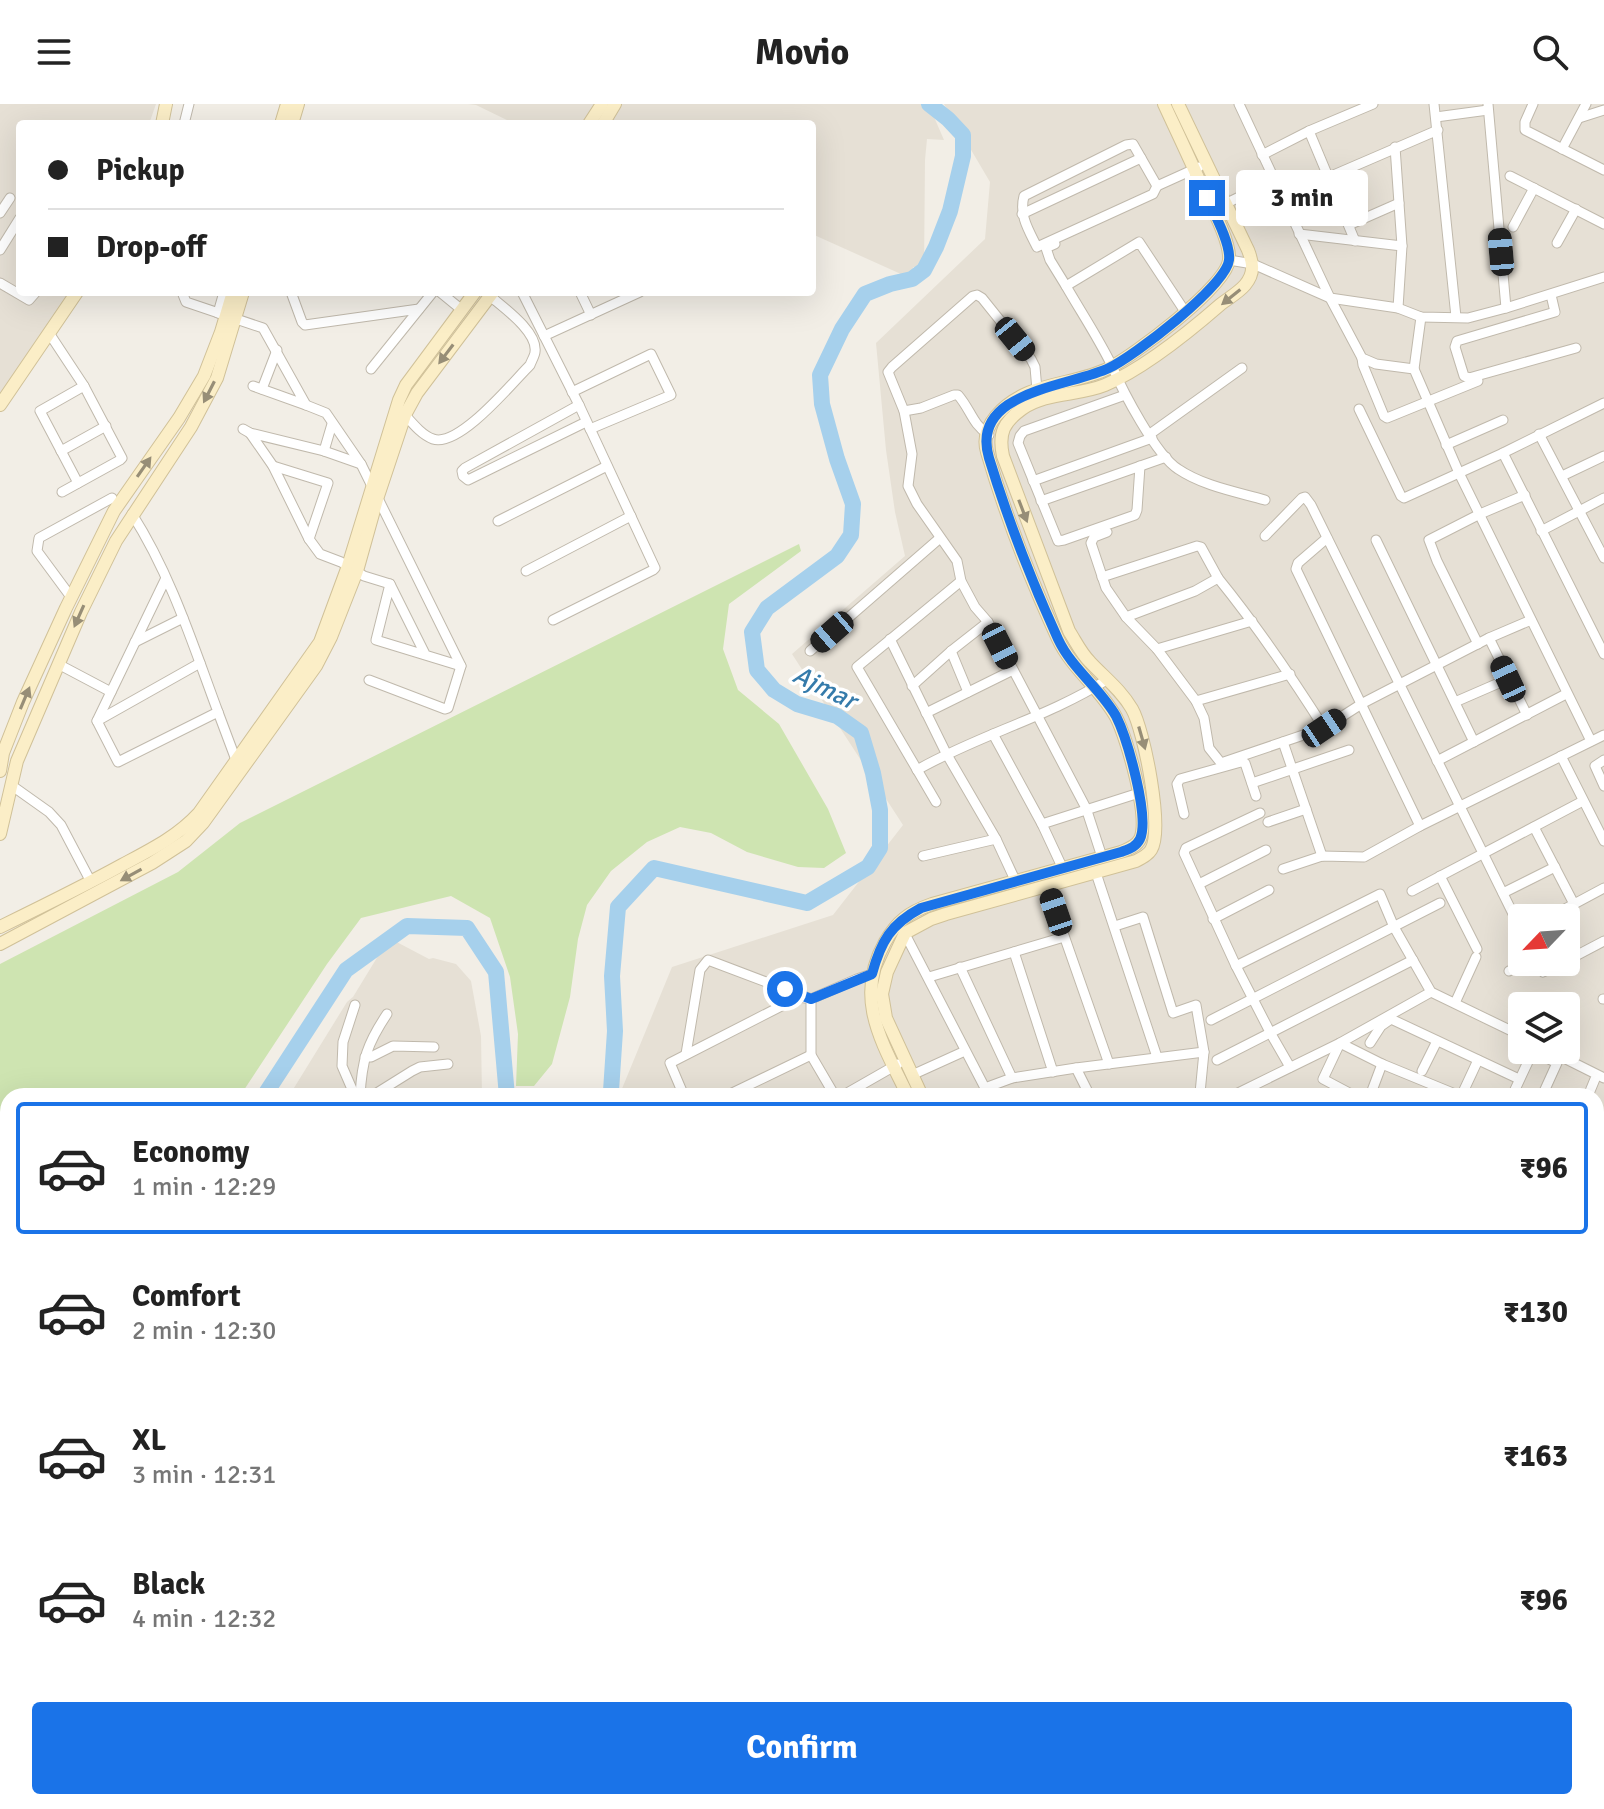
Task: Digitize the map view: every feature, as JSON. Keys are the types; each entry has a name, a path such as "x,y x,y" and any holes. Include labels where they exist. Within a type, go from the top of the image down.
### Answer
{"street":[{"path":"1114,373 1174,341 1245,285 1253,264 1225,204 1164,104"},
{"path":"918,1088 912,1075 899,1063 873,1017 870,987 877,956 910,914 932,904 1131,848 1138,844 1142,835 1139,793 1124,735 1101,695 1064,650 1002,504 985,445 986,434 997,416 1017,399 1045,393 1090,390 1186,313 1224,272 1229,260 1221,226 1178,104"},
{"path":"1254,104 1240,107 1330,298 1362,358 1386,418 1485,378"},
{"path":"1262,155 1373,104"},
{"path":"1434,104 1456,317"},
{"path":"1523,104 1525,130 1604,170"},
{"path":"1525,122 1533,104"},
{"path":"1562,149 1586,104"},
{"path":"1436,117 1488,107 1506,308"},
{"path":"1579,118 1604,110"},
{"path":"1329,177 1438,130"},
{"path":"1309,131 1355,241"},
{"path":"1157,186 1133,144 1126,145 1024,196 1021,207 1023,220 1037,247 1153,194 1157,186 1200,166"},
{"path":"1395,147 1402,246 1398,308"},
{"path":"1022,214 1141,158"},
{"path":"1593,165 1604,161"},
{"path":"1510,176 1604,224"},
{"path":"1225,204 1274,180"},
{"path":"1513,227 1534,188"},
{"path":"0,213 10,198"},
{"path":"1349,225 1399,203"},
{"path":"1135,206 1046,248 1050,260 1125,395 1175,468 1196,479 1265,500"},
{"path":"1557,243 1576,209"},
{"path":"0,250 16,224"},
{"path":"1299,234 1402,246"},
{"path":"1066,286 1139,242 1186,313"},
{"path":"1229,260 1253,264 1330,298 1398,308 1421,317 1468,318 1604,277"},
{"path":"1045,393 1034,363 977,295 888,372 904,411 912,454 908,486 957,561 961,581 975,607 988,622 1086,808 1102,857"},
{"path":"1551,295 1560,310 1457,341 1455,347 1464,376 1469,378 1576,348"},
{"path":"0,405 74,296"},
{"path":"188,296 263,328 306,405"},
{"path":"225,296 227,315"},
{"path":"0,834 17,761 81,612 132,514 191,427 217,378 232,296"},
{"path":"0,771 2,752 23,702 114,511 179,418 204,376 227,315 240,296"},
{"path":"292,296 305,325 419,309"},
{"path":"371,369 430,296"},
{"path":"445,296 462,310"},
{"path":"375,490 405,415 457,328 462,310 472,296"},
{"path":"0,944 139,871 186,841 218,803 316,666 331,637 399,400 406,385 490,296"},
{"path":"405,415 421,432 435,440 448,439 474,421 530,365 535,354 534,342 494,296"},
{"path":"524,296 655,568 553,620"},
{"path":"582,296 591,315"},
{"path":"544,336 631,296"},
{"path":"1528,302 1532,319"},
{"path":"1421,317 1414,369 1427,402 1591,741"},
{"path":"49,333 84,386 122,459 62,492"},
{"path":"277,350 258,387 326,413 375,490 461,666 448,708 445,709 369,680"},
{"path":"572,392 651,354 671,395 588,426 468,480 463,476 465,468 579,405"},
{"path":"1362,358 1376,364 1414,369"},
{"path":"1033,481 1151,436 1242,368"},
{"path":"78,483 37,406 84,386"},
{"path":"901,927 1136,861 1152,849 1155,837 1152,792 1142,735 1133,711 1089,661 1069,631 1003,456 1002,431 1011,418 1045,393"},
{"path":"904,411 958,395 974,423 986,434 1000,440"},
{"path":"1125,395 1024,431 1018,443 1058,541 1135,515 1140,466"},
{"path":"1359,409 1401,496 1406,497 1604,403"},
{"path":"1446,445 1503,420"},
{"path":"324,451 332,424"},
{"path":"61,451 106,426"},
{"path":"361,464 247,431 273,466 309,539 320,554 364,576 390,584 425,654"},
{"path":"1539,434 1601,545 1604,558"},
{"path":"1503,453 1604,654"},
{"path":"1562,476 1604,456"},
{"path":"1041,501 1166,457"},
{"path":"273,466 328,483 309,539"},
{"path":"498,521 607,466"},
{"path":"1478,644 1429,543 1430,538 1525,495"},
{"path":"1265,536 1303,496 1311,505 1508,904"},
{"path":"71,597 37,551 39,538 112,498"},
{"path":"1541,531 1604,498"},
{"path":"132,514 183,618 236,760"},
{"path":"526,571 631,516"},
{"path":"1107,532 1094,537 1091,543 1106,588 1126,617 1157,649 1196,701 1204,718 1209,748 1221,763 1324,728 1399,684 1531,620"},
{"path":"810,651 940,538"},
{"path":"1327,538 1298,563 1296,569 1420,826"},
{"path":"1376,540 1474,742"},
{"path":"1102,577 1201,547 1218,578 1290,674 1324,728"},
{"path":"0,927 91,882 169,840 186,827 320,642 352,569"},
{"path":"97,721 166,578"},
{"path":"1126,617 1195,591 1218,578"},
{"path":"936,802 857,667 961,581"},
{"path":"390,584 376,640 461,666"},
{"path":"135,642 183,618"},
{"path":"1157,649 1252,621"},
{"path":"912,686 988,622"},
{"path":"1489,638 1527,715"},
{"path":"890,639 946,753 996,839 1016,882"},
{"path":"951,651 968,692"},
{"path":"97,721 200,663"},
{"path":"58,664 111,692"},
{"path":"926,713 1013,670"},
{"path":"1196,701 1290,674"},
{"path":"917,770 946,753 1036,715 1108,679"},
{"path":"1455,702 1508,679"},
{"path":"1437,761 1566,694"},
{"path":"97,721 118,762 218,712"},
{"path":"993,734 1063,869"},
{"path":"1283,869 1322,856 1364,857 1604,735"},
{"path":"1283,742 1322,856"},
{"path":"1252,783 1349,750"},
{"path":"2,752 17,761"},
{"path":"1561,756 1604,841"},
{"path":"1604,760 1595,766 1604,786"},
{"path":"1184,814 1177,784 1180,779 1241,762 1245,763 1256,796"},
{"path":"11,785 61,825 91,882"},
{"path":"1042,824 1139,793"},
{"path":"1412,891 1583,801"},
{"path":"1268,822 1306,809"},
{"path":"1260,813 1184,850 1184,853 1236,966 1290,1067"},
{"path":"1593,819 1604,814"},
{"path":"1534,827 1574,904 1604,888"},
{"path":"923,856 996,839"},
{"path":"1199,884 1266,850"},
{"path":"1503,893 1555,867"},
{"path":"1096,873 1157,1057"},
{"path":"1440,876 1476,953 1455,1003"},
{"path":"1047,887 1109,1064"},
{"path":"1213,919 1269,890"},
{"path":"1236,966 1380,894 1394,927 1431,992 1508,1029"},
{"path":"1211,1020 1440,903"},
{"path":"1115,926 1143,917 1173,1013 1196,1005 1204,1052 1200,1088"},
{"path":"901,927 929,977 982,1088"},
{"path":"901,927 882,994 906,1088"},
{"path":"929,977 1064,937"},
{"path":"1580,954 1604,941"},
{"path":"1014,952 1053,1072"},
{"path":"686,1054 700,970 708,960 811,999"},
{"path":"1217,1060 1413,960"},
{"path":"960,967 1012,1078"},
{"path":"681,1088 670,1063 799,997 811,999 872,974"},
{"path":"1248,1088 1340,1043 1431,992"},
{"path":"811,999 811,1055 830,1088"},
{"path":"354,1088 342,1066 343,1042 355,1005"},
{"path":"359,1088 361,1067 374,1034 387,1014"},
{"path":"1370,1043 1381,1026 1391,1019 1519,1079"},
{"path":"1422,1071 1437,1041"},
{"path":"1340,1043 1382,1064 1448,1088"},
{"path":"1340,1043 1323,1079 1340,1088"},
{"path":"365,1057 393,1046 434,1047"},
{"path":"912,1075 965,1051"},
{"path":"1515,1088 1533,1051 1557,1063 1546,1088"},
{"path":"992,1088 1012,1078 1204,1052"},
{"path":"743,1088 811,1055"},
{"path":"1464,1088 1478,1060"},
{"path":"856,1088 899,1063"},
{"path":"385,1088 420,1067 448,1064"},
{"path":"1373,1088 1382,1064"},
{"path":"1577,1064 1601,1076"},
{"path":"1076,1068 1086,1088"}],"shaded area":[{"path":"0,104 156,104 150,120 16,120 16,296 67,296 0,397"},
{"path":"468,104 931,104 944,140 927,139 924,270 913,267 912,279 816,236 816,120 507,120"},
{"path":"944,104 1604,104 1604,1088 622,1088 672,967 833,915 903,825 792,654 905,556 886,450 876,343 985,239 990,182"},
{"path":"389,938 429,959 456,964 471,981 481,1036 482,1088 294,1088"}],"green space":[{"path":"799,544 801,551 729,604 723,649 738,690 779,724 828,809 846,853 824,868 798,867 747,852 711,833 680,827 647,842 611,871 587,905 578,939 570,997 552,1064 534,1086 516,1086 518,1034 510,977 490,918 451,896 361,918 245,1088 0,1088 0,964 178,872 240,823"}],"waterway":[{"name":"Ajmar","path":"611,1088 615,1031 612,976 618,907 654,868 807,903 868,867 880,848 880,810 861,733 837,716 797,704 774,690 757,670 752,632 767,608 837,556 851,535 853,504 822,404 820,375 842,329 865,294 912,279 924,270 936,247 950,211 963,156 963,135 929,104"},
{"name":"Ajmar","path":"269,1088 346,970 407,926 467,928 496,972 506,1088"}],"route":[{"path":"785,989 811,999 872,974 877,956 898,922 921,908 1121,852 1138,844 1143,824 1139,793 1124,735 1101,695 1070,661 1058,639 1002,504 985,445 986,434 997,416 1017,399 1030,392 1112,367 1186,313 1208,292 1224,272 1229,260 1221,226 1207,198"}]}
